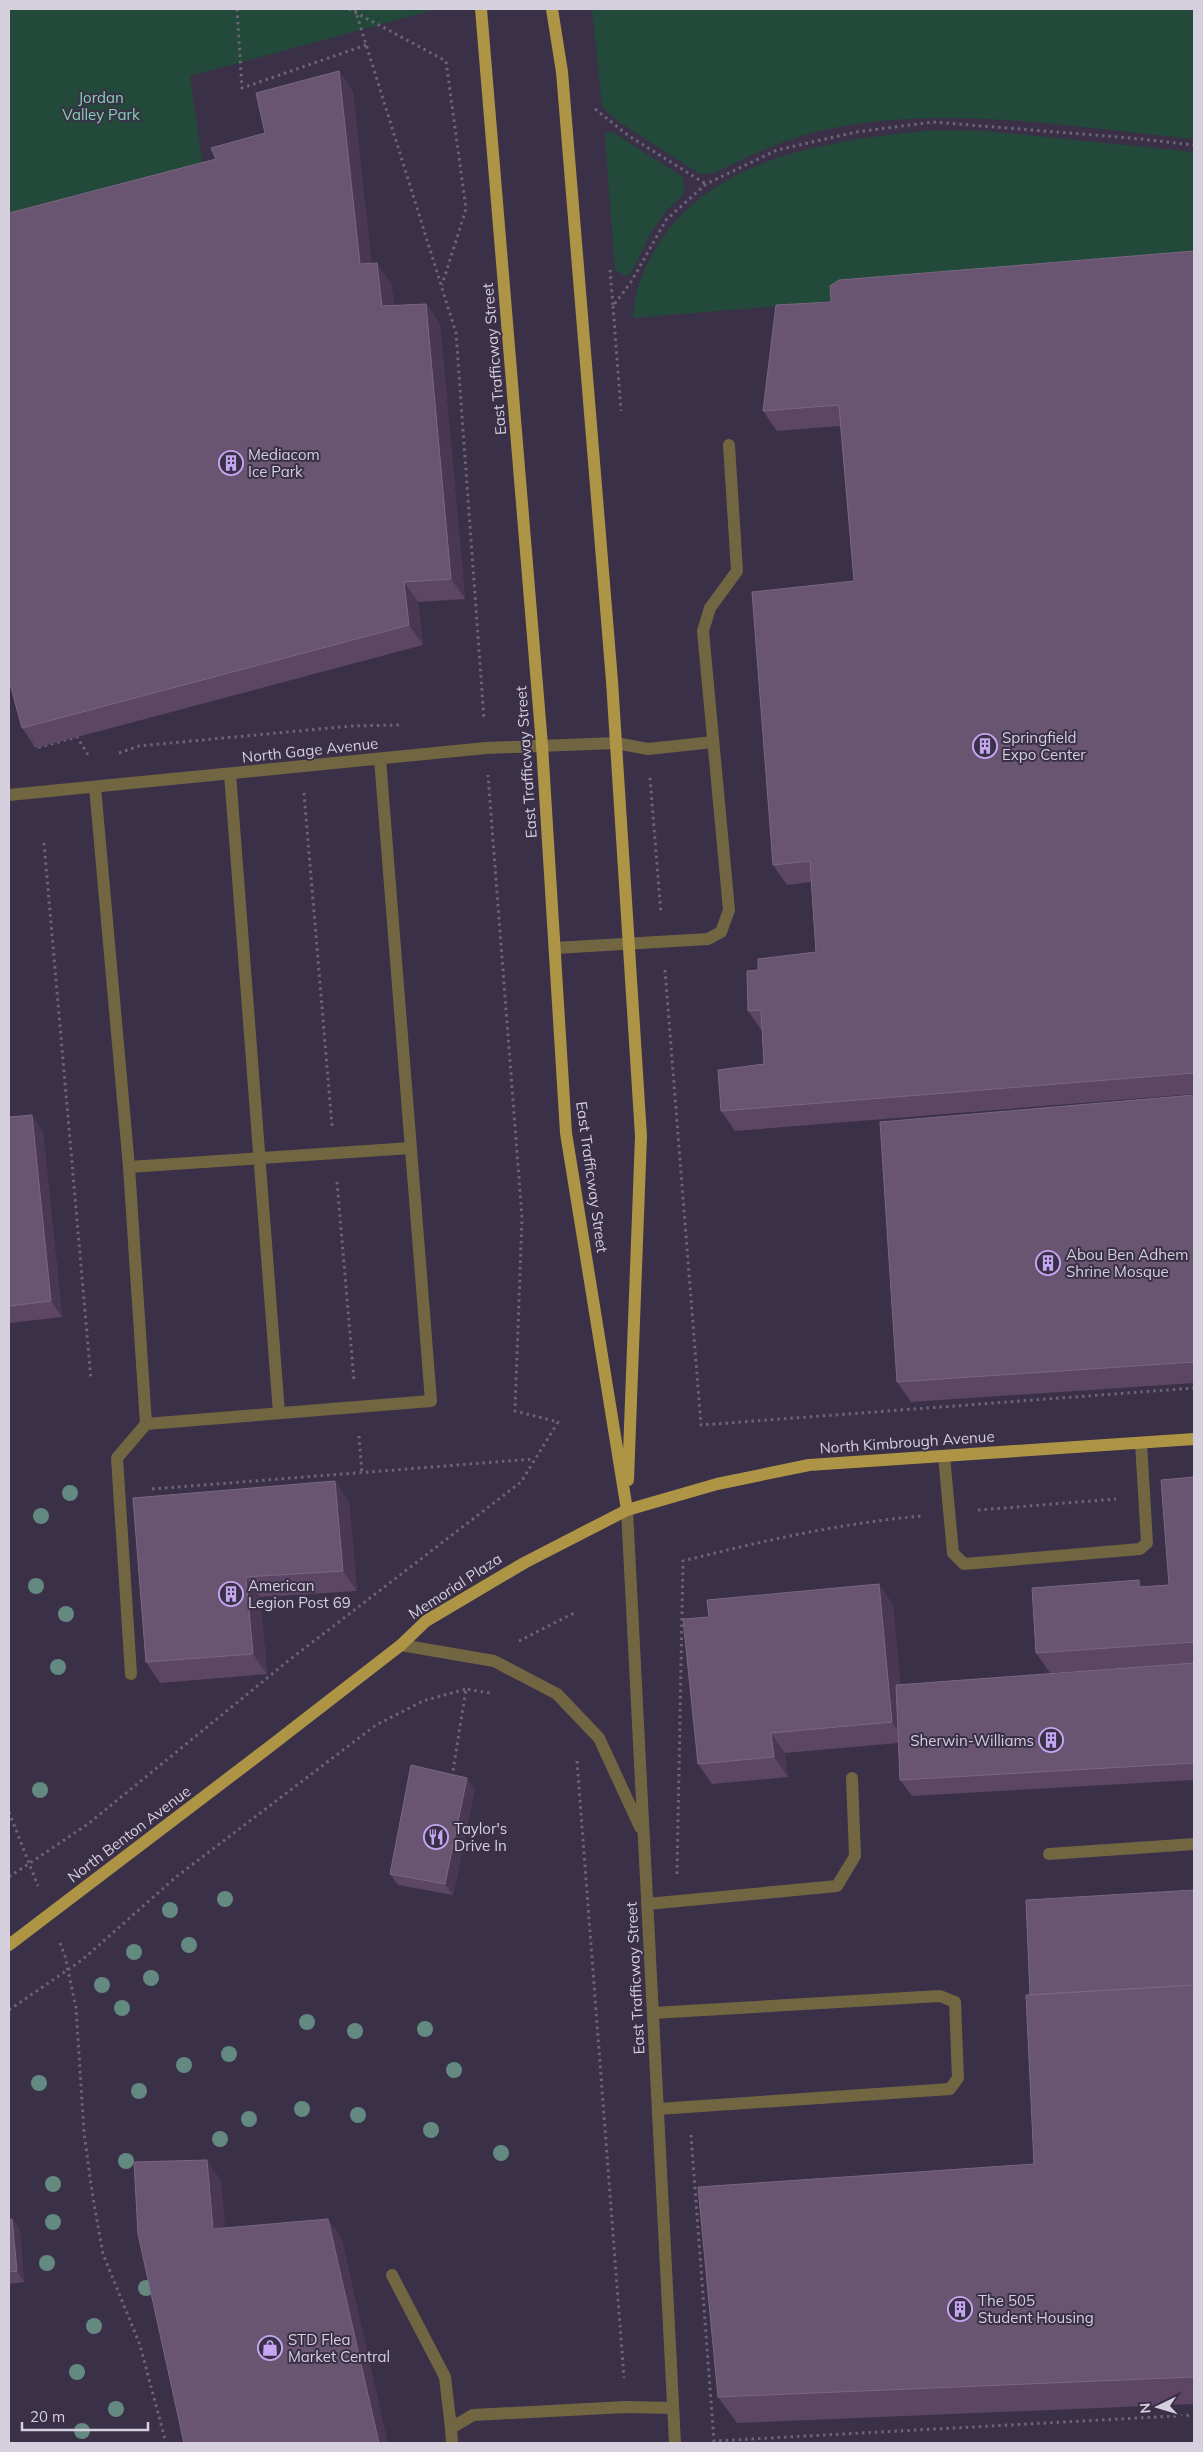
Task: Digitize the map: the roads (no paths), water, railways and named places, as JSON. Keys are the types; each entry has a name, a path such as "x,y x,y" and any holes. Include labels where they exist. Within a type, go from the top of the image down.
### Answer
{"main road":[{"name":"East Trafficway Street","path":"481,9 542,745 566,1133 627,1510"},
{"name":"East Trafficway Street","path":"552,9 563,81 612,681 641,1136 627,1510"},
{"name":"North Kimbrough Avenue","path":"627,1510 717,1484 800,1467 1194,1439"},
{"name":"Memorial Plaza","path":"268,1748 401,1645 426,1621 474,1590 524,1562 627,1510"},
{"name":"North Benton Avenue","path":"9,1945 268,1748"}],"street":[{"path":"555,948 708,939 721,932 729,910 703,631 710,608 737,571 729,445"},
{"name":"North Gage Avenue","path":"9,795 486,748 616,744 648,748 713,742"},
{"path":"146,1424 431,1402 380,759"},
{"path":"230,774 279,1413"},
{"path":"95,787 128,1167 146,1424 118,1458 132,1674"},
{"path":"128,1167 411,1148"},
{"path":"944,1456 954,1553 964,1564 1140,1549 1146,1543 1141,1443"},
{"name":"East Trafficway Street","path":"627,1510 674,2443"},
{"path":"401,1645 494,1661 557,1694 599,1738 644,1834"},
{"path":"647,1904 837,1886 855,1856 852,1778"},
{"path":"1049,1854 1194,1844"},
{"path":"653,2013 940,1996 955,2002 958,2078 950,2090 658,2109"},
{"path":"392,2275 445,2377 452,2443"},
{"path":"451,2428 473,2415 626,2407 673,2408"}],"place":[{"name":"Mediacom Ice Park","path":"231,463"},
{"name":"Springfield Expo Center","path":"985,746"},
{"name":"Abou Ben Adhem Shrine Mosque","path":"1048,1263"},
{"name":"American Legion Post 69","path":"231,1594"},
{"name":"Sherwin-Williams","path":"1051,1740"},
{"name":"Taylor's Drive In","path":"436,1837"},
{"name":"The 505 Student Housing","path":"960,2309"},
{"name":"STD Flea Market Central","path":"270,2348"}],"park label":[{"name":"Jordan Valley Park","path":"101,106"}]}
